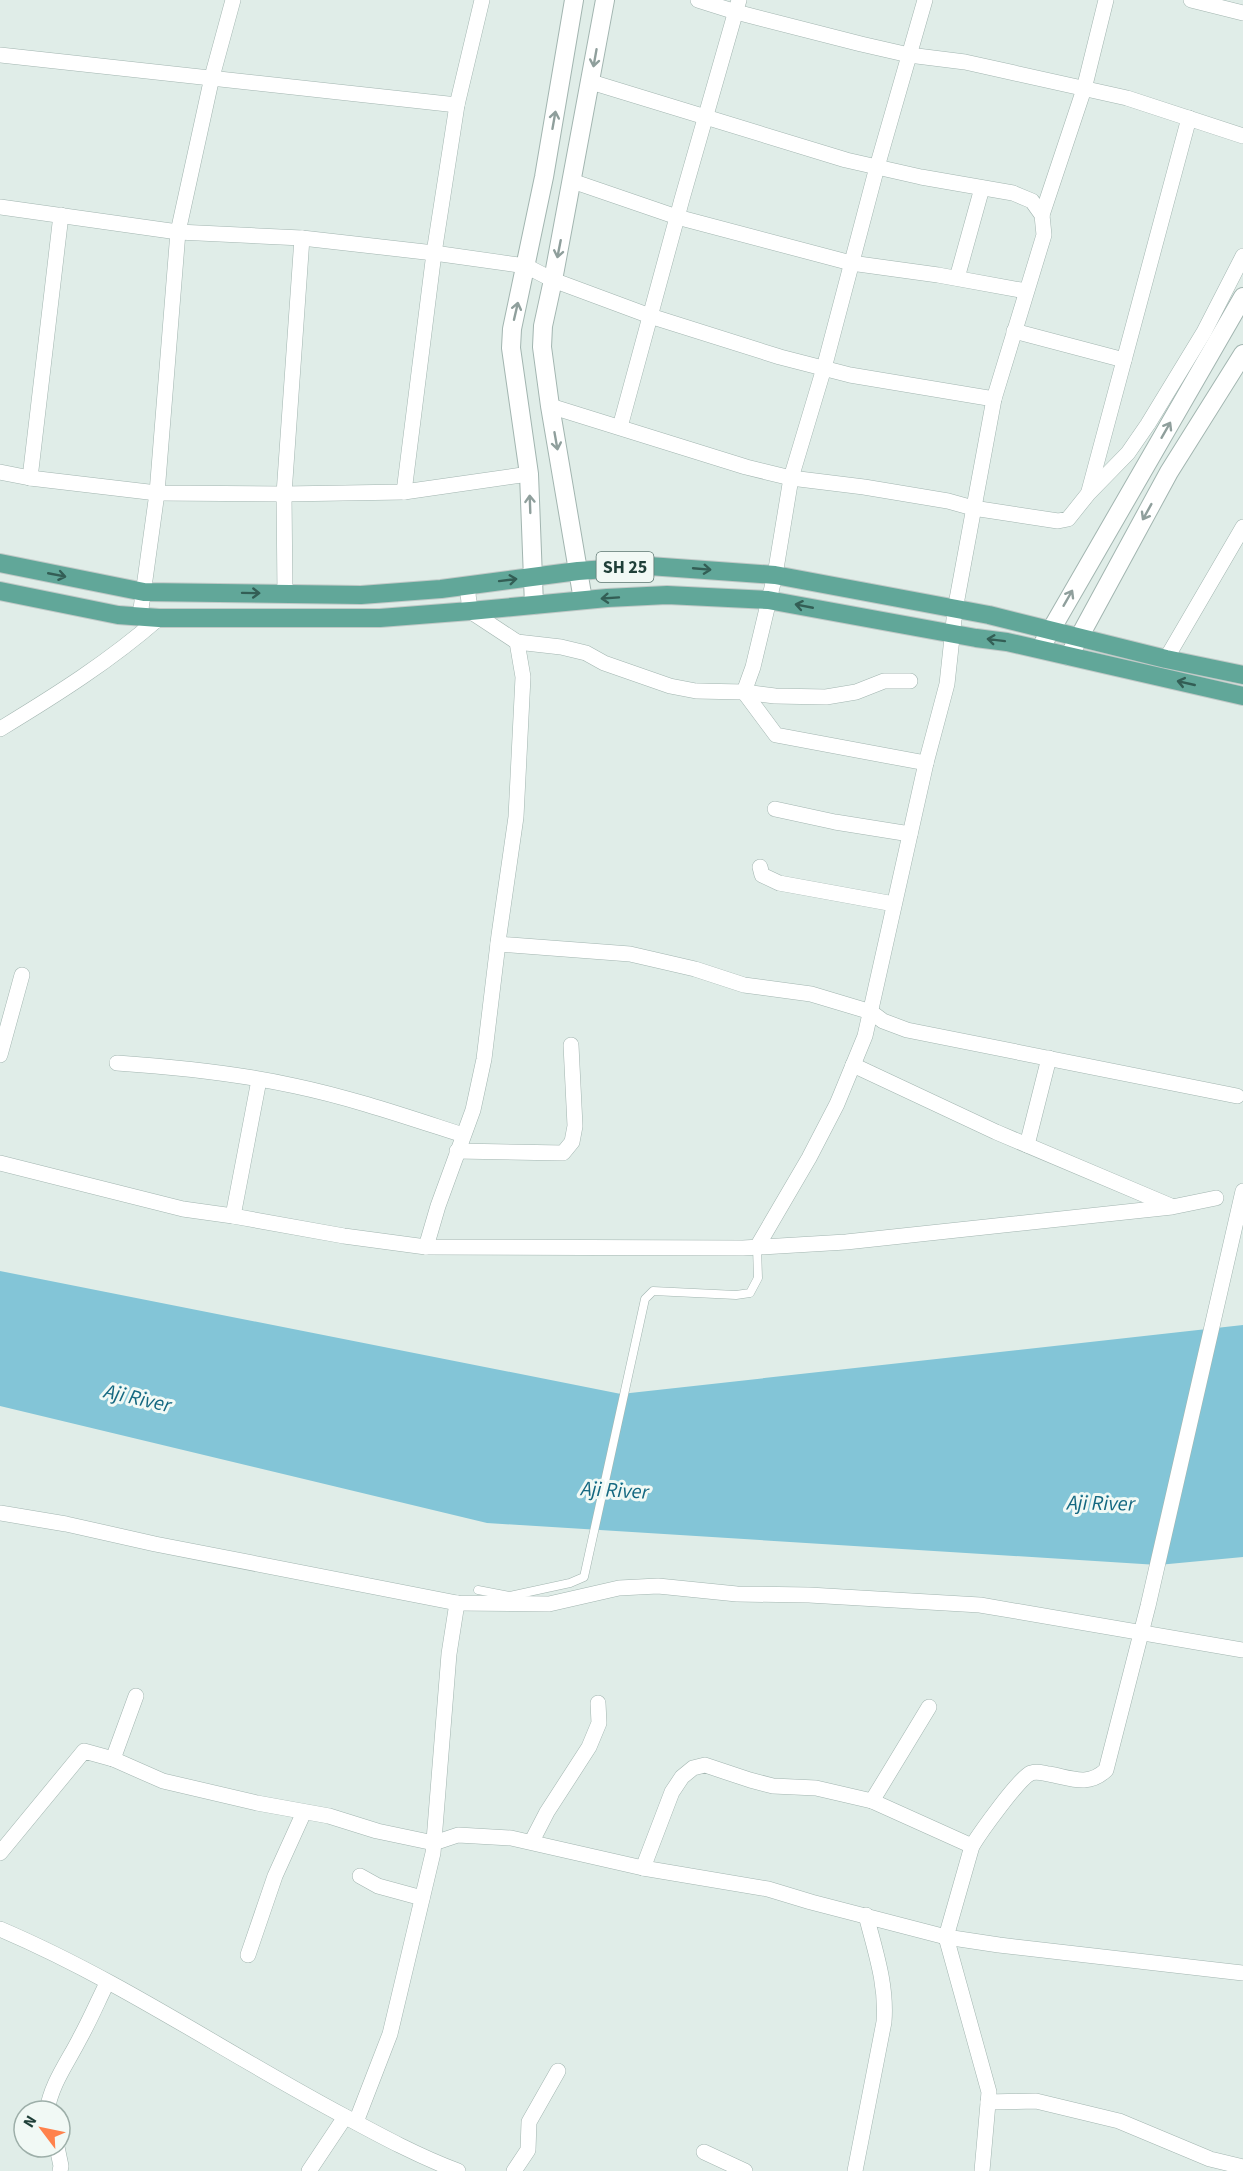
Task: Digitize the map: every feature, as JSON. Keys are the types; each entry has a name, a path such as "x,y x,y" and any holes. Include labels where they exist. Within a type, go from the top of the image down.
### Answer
{"main road":[{"name":"SH 25","path":"0,563 144,592 372,594 578,571 649,566 775,575 989,615 1166,659 1243,675"},
{"path":"0,591 78,608 159,618 380,618 667,595 768,600 1007,642 1243,696"}],"street":[{"path":"140,616 157,493 178,232 212,77 233,0"},
{"path":"404,492 434,253 457,105 482,0"},
{"path":"534,605 529,474 511,348 512,329 544,177 574,0"},
{"path":"583,600 542,347 543,326 605,0"},
{"path":"698,0 737,6 909,55 965,62 1127,98 1243,136"},
{"path":"744,692 753,667 775,575 791,478 824,368 876,167 925,0"},
{"path":"757,1247 809,1158 837,1104 865,1036 926,763 947,684 955,610 994,399 1044,235 1042,215 1084,89 1106,0"},
{"path":"1191,0 1243,13"},
{"path":"620,427 737,6"},
{"path":"0,56 457,105"},
{"path":"591,82 846,160 921,177 1013,193 1032,201 1042,215"},
{"path":"1088,494 1189,118"},
{"path":"572,181 677,217 851,263 957,278 1026,291"},
{"path":"957,278 982,188"},
{"path":"0,207 178,232 302,238 526,266 553,280 650,316 780,357 850,375 994,399"},
{"path":"30,478 61,215"},
{"path":"285,594 284,494 302,238"},
{"path":"550,406 746,467 791,478 885,490 948,501 973,508 1058,521 1068,519 1088,494 1128,453 1148,424 1204,332 1243,256"},
{"path":"1040,649 1243,297"},
{"path":"1014,332 1124,360"},
{"path":"1069,656 1169,472 1243,354"},
{"path":"0,472 30,478 157,493 284,494 404,492 529,474"},
{"path":"1166,659 1243,527"},
{"path":"466,585 470,611 517,642 561,647 586,653 604,663 669,686 696,691 826,697 856,692 884,681 910,681"},
{"path":"0,729 80,679 127,646 159,618"},
{"path":"426,1247 472,1110 483,1059 517,805 523,677 517,642"},
{"path":"744,692 776,735 926,763"},
{"path":"775,809 835,822 910,834"},
{"path":"760,867 762,875 779,883 894,904"},
{"path":"498,944 630,954 695,969 744,985 811,994 871,1012 883,1021 907,1030 1237,1096"},
{"path":"0,1055 22,975"},
{"path":"457,1151 563,1153 572,1142 575,1126 571,1045"},
{"path":"1027,1145 1049,1058"},
{"path":"117,1063 171,1066 295,1086 350,1100 463,1135"},
{"path":"853,1065 936,1105 1172,1207"},
{"path":"232,1216 259,1080"},
{"path":"0,1163 183,1209 344,1236 426,1247 757,1247 846,1242 1172,1207 1216,1198"},
{"path":"982,2171 989,2092 946,1937 972,1846 1024,1777 1038,1772 1086,1781 1098,1777 1106,1770 1149,1606 1243,1191"},
{"path":"0,1513 66,1524 155,1544 457,1603 549,1604 619,1588 658,1586 737,1594 809,1594 980,1605 1243,1650"},
{"path":"309,2171 351,2119 390,2034 434,1843 449,1654 457,1603"},
{"path":"113,1759 136,1696"},
{"path":"532,1842 547,1812 589,1747 598,1723 598,1703"},
{"path":"872,1801 929,1707"},
{"path":"0,1853 84,1751 113,1759 163,1780 329,1816 377,1831 434,1843 458,1835 511,1838 643,1868 768,1888 811,1902 946,1937 1243,1973"},
{"path":"643,1868 672,1792 682,1777 693,1768 705,1765 773,1786 816,1788 872,1801 972,1846"},
{"path":"248,1955 275,1876 304,1812"},
{"path":"360,1876 378,1886 422,1898"},
{"path":"855,2171 880,2044 885,2000 882,1976 866,1915"},
{"path":"0,1929 42,1947 107,1983 351,2119 422,2164 458,2171"},
{"path":"49,2099 107,1983"},
{"path":"514,2171 528,2150 529,2122 558,2071"},
{"path":"988,2102 1036,2101 1119,2121 1210,2159 1243,2167"},
{"path":"704,2152 745,2171"}],"lane":[{"path":"478,1590 510,1596 570,1583 585,1577 645,1299 653,1291 736,1295 750,1293 758,1278 757,1247"}],"water":[{"name":"Aji River","path":"0,1271 621,1394 1243,1325 1243,1557 1158,1565 487,1523 0,1406"}]}
